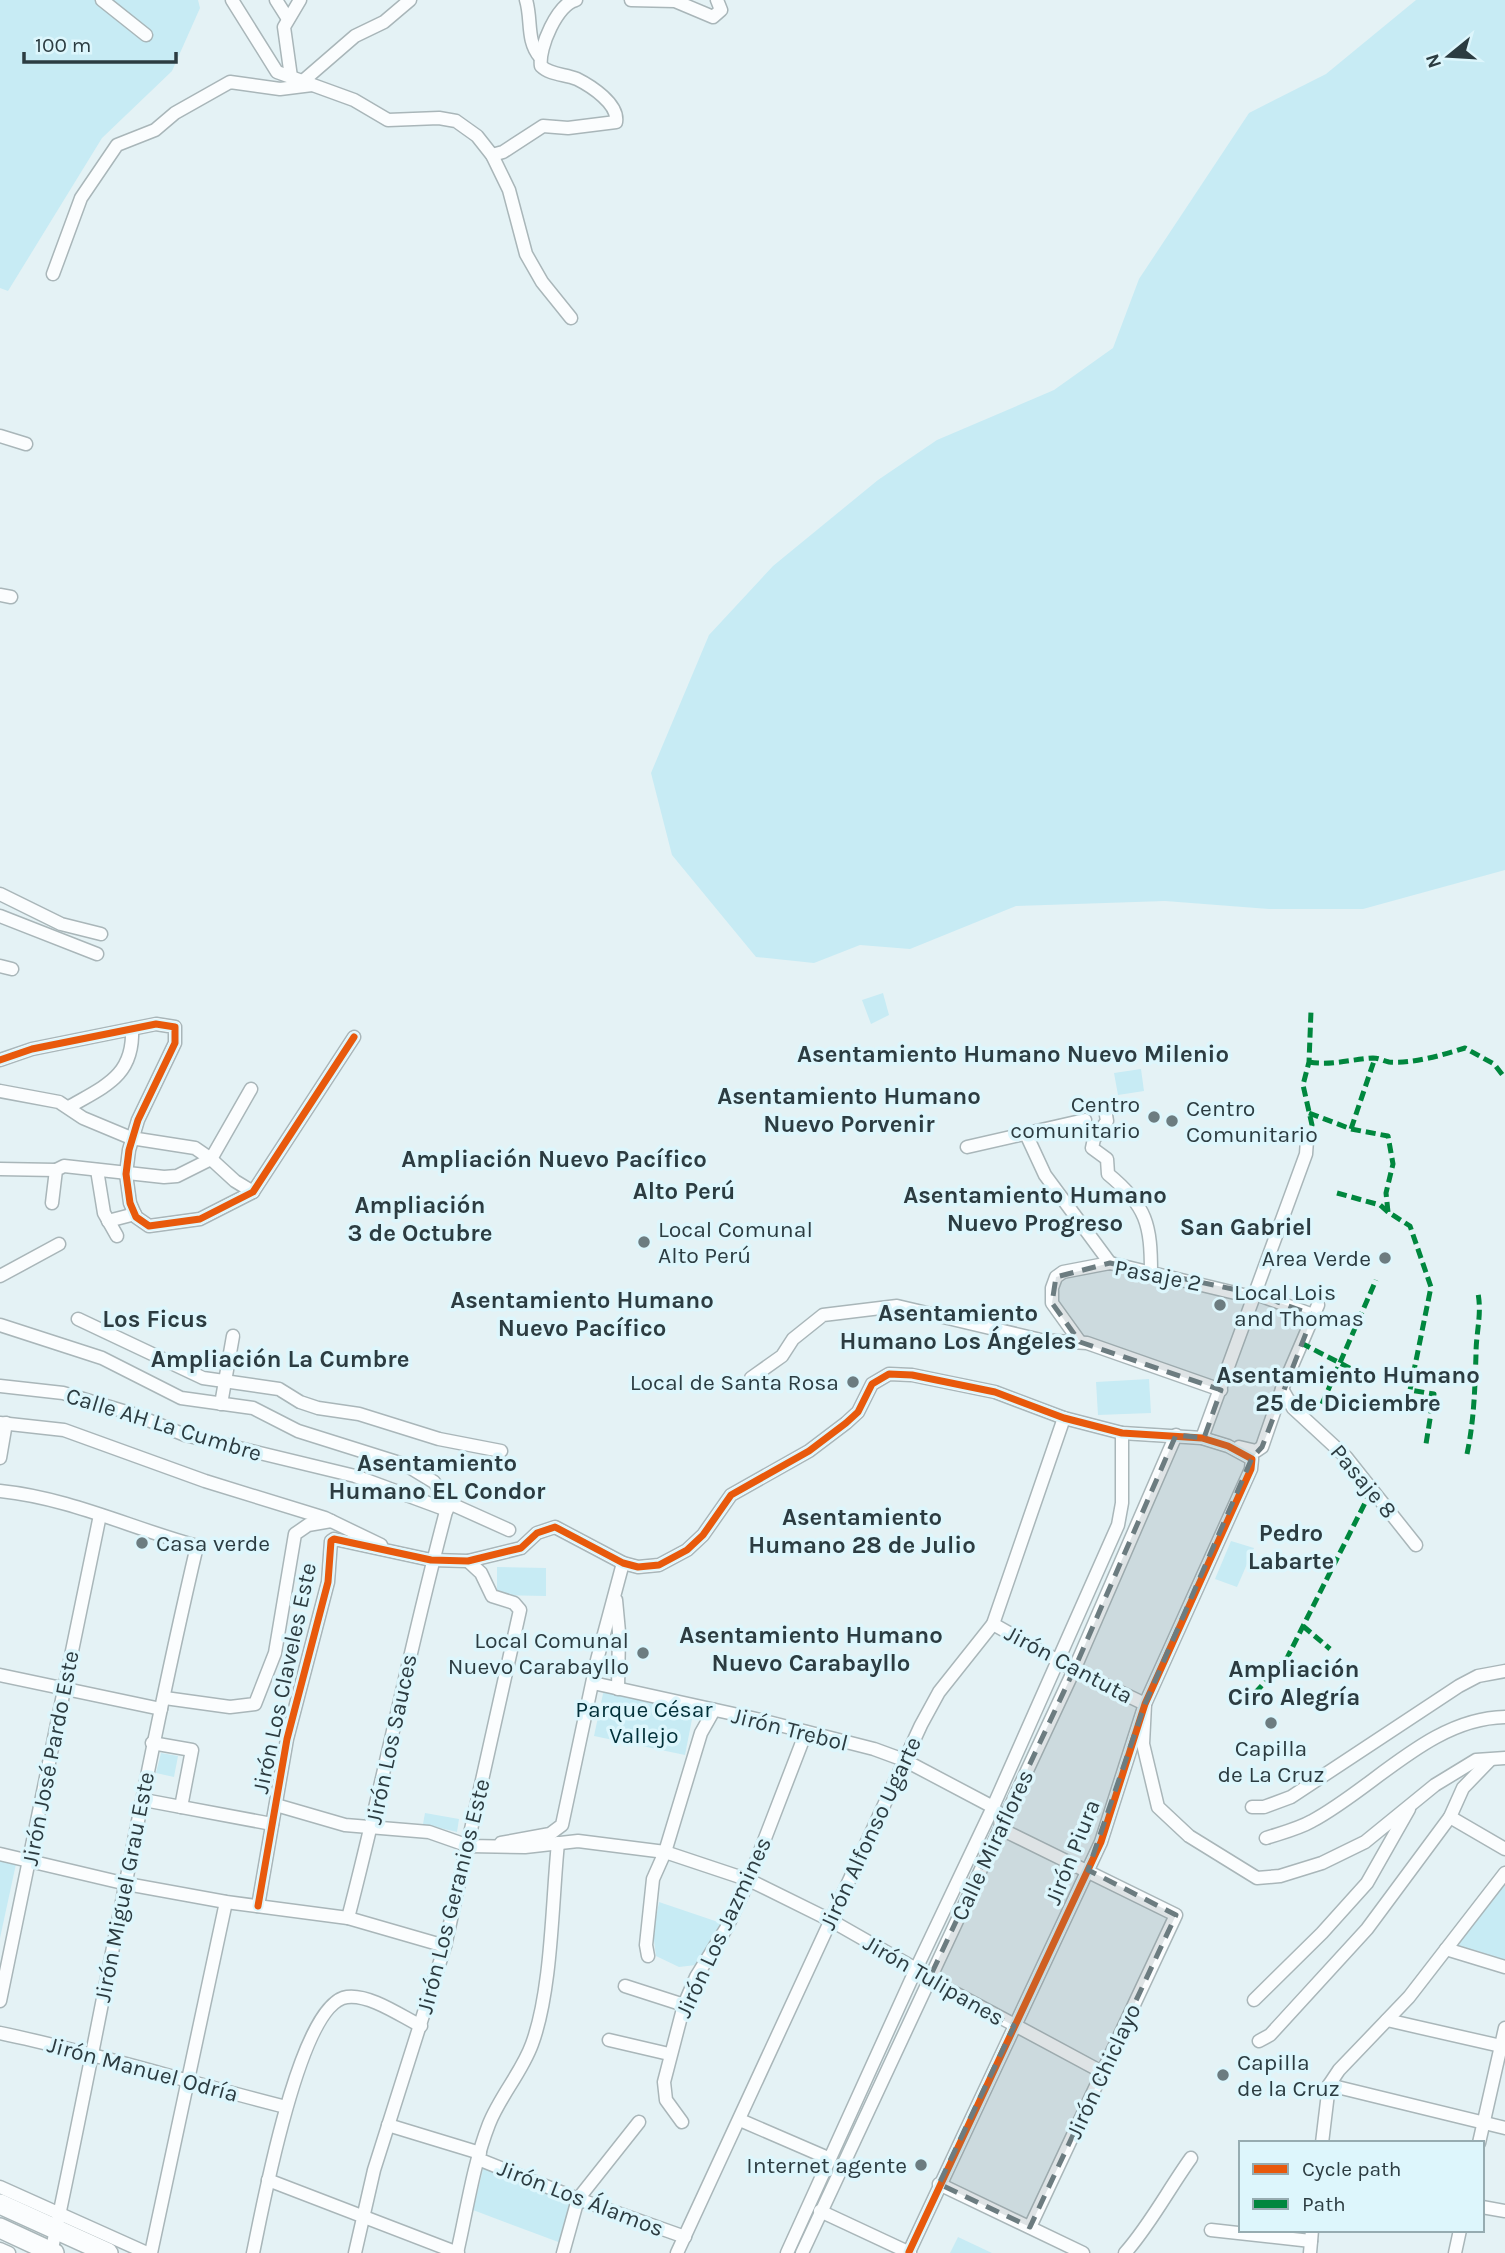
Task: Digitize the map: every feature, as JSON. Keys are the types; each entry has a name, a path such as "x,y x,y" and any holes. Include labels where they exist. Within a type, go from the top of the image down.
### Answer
{"highway":[{"path":"0,2204 58,2221 108,2253"},
{"path":"0,2228 52,2253"}],"street":[{"path":"102,0 146,35"},
{"path":"276,0 288,19"},
{"path":"300,0 284,27 302,81"},
{"path":"53,274 82,198 117,145 155,130 175,113 230,82 279,89 302,81 355,36 384,22 410,0"},
{"path":"492,155 503,152 543,126 568,128 616,122 614,108 603,97 579,80 546,71 531,38 530,13 526,0"},
{"path":"540,57 558,12 562,6 576,0"},
{"path":"631,0 675,1 713,18 719,15 721,10 717,0"},
{"path":"235,1 277,72 354,100 388,120 439,118 456,121 477,136 492,155 509,190 526,254 542,282 571,318"},
{"path":"0,436 26,444"},
{"path":"0,894 61,924 101,934"},
{"path":"0,916 97,954"},
{"path":"0,1060 32,1049 132,1029 168,1024 176,1027 177,1032 131,1138 126,1174 130,1203 135,1214 149,1226 200,1219 253,1192 354,1037"},
{"path":"69,1107 102,1087 128,1065 133,1046 132,1029"},
{"path":"0,1169 56,1170 64,1166 126,1174 177,1176 211,1160 251,1088"},
{"path":"0,1091 69,1107 83,1118 131,1138 195,1148 235,1181 253,1192"},
{"path":"1105,1109 1107,1121 1094,1139 1092,1148 1107,1159 1108,1174 1135,1199 1146,1216 1151,1242 1150,1273"},
{"path":"967,1147 1085,1120"},
{"path":"1026,1134 1045,1175 1110,1263"},
{"path":"1202,1438 1306,1154 1307,1140"},
{"path":"52,1203 56,1170"},
{"path":"97,1170 101,1202 117,1236"},
{"path":"108,1221 135,1214"},
{"path":"0,1276 59,1244"},
{"name":"Pasaje 2","path":"1080,1342 1052,1303 1052,1288 1056,1277 1063,1272 1110,1263 1316,1310 1282,1389"},
{"path":"751,1378 782,1356 793,1339 823,1315 897,1306 1041,1340 1080,1342 1221,1390"},
{"path":"78,1319 153,1353 176,1368 203,1378 279,1389 300,1402 318,1408 359,1414 439,1439 501,1451"},
{"path":"0,1325 102,1357 181,1398 253,1408 298,1431 406,1465 434,1482 448,1507"},
{"path":"221,1404 233,1336"},
{"path":"0,1458 3,1423 64,1430 331,1521 397,1553 431,1560 468,1561 521,1548 537,1533 555,1527 623,1563 638,1567 659,1565 687,1550 703,1535 731,1495 809,1451 846,1423 858,1412 872,1384 883,1375 912,1375 995,1392 1064,1418 1122,1433 1202,1438 1228,1446 1259,1450 1282,1389"},
{"name":"Calle AH La Cumbre","path":"0,1386 64,1393 133,1414 185,1435 355,1476 509,1530"},
{"name":"Pasaje 8","path":"1282,1389 1293,1408 1346,1457 1416,1545"},
{"name":"Jirón Alfonso Ugarte","path":"677,2253 904,1760 939,1692 993,1625 1064,1418"},
{"name":"Calle Miraflores","path":"787,2253 828,2158 993,1807 1122,1514 1122,1433"},
{"name":"Calle Miraflores","path":"802,2253 1074,1670 1176,1435"},
{"name":"Jirón Piura","path":"910,2253 939,2184 1101,1842 1145,1704 1251,1469 1252,1459 1228,1446"},
{"path":"0,1490 43,1497 100,1515"},
{"name":"Jirón Los Sauces","path":"348,1918 372,1828 431,1560 448,1507"},
{"name":"Jirón Miguel Grau Este","path":"52,2253 144,1800 152,1743 197,1546 100,1515"},
{"name":"Jirón José Pardo Este","path":"0,2001 100,1515"},
{"path":"0,1675 64,1689 163,1703 230,1707 255,1704 275,1653 295,1534 308,1525 331,1521"},
{"name":"Jirón Los Claveles Este","path":"258,1906 287,1739 328,1582 331,1541 397,1553"},
{"name":"Jirón Los Geranios Este","path":"355,2253 388,2126 445,1945 520,1610 514,1603 492,1596 481,1573 468,1561"},
{"path":"492,1848 509,1840 550,1834 562,1825 623,1563"},
{"path":"615,1592 620,1632 618,1689"},
{"name":"Jirón Cantuta","path":"993,1625 1074,1670 1145,1704"},
{"path":"1252,1807 1264,1807 1291,1797 1459,1686 1478,1676 1505,1671"},
{"name":"Jirón Trebol","path":"593,1683 806,1732 904,1760 993,1807"},
{"path":"1145,1704 1143,1744 1158,1807 1176,1826 1211,1852 1257,1878 1280,1876 1322,1863 1365,1842 1435,1785 1476,1760 1500,1758"},
{"path":"648,1956 646,1945 653,1879 665,1852 701,1733 714,1710"},
{"path":"1266,1838 1312,1821 1442,1735 1473,1720 1505,1717"},
{"name":"Jirón Los Jazmines","path":"682,2122 665,2095 669,2054 684,2005 696,1977 727,1927 806,1732"},
{"path":"152,1743 192,1750 181,1807"},
{"path":"1259,2041 1269,2035 1367,1930 1450,1817 1463,1788 1486,1762 1500,1758"},
{"path":"144,1800 272,1824"},
{"path":"1254,2000 1322,1933 1367,1883 1412,1804"},
{"name":"Jirón Tulipanes","path":"276,1805 317,1819 372,1828 429,1832 469,1846 492,1848 578,1841 665,1852 748,1880 830,1920 929,1979 1102,2072"},
{"path":"993,1807 1000,1816 1001,1829 1088,1870"},
{"path":"1450,1817 1505,1849"},
{"path":"268,2180 457,2253 479,2156 490,2122 527,2055 543,2003 558,1843"},
{"path":"0,1854 127,1884 226,1902 348,1918 445,1945"},
{"name":"Jirón Chiclayo","path":"1030,2227 1177,1915 1088,1870"},
{"path":"1322,2141 1329,2085 1446,1949 1505,1873"},
{"path":"0,2188 58,2221 149,2253 226,1902"},
{"path":"1446,1949 1505,1967"},
{"path":"625,1986 684,2005"},
{"path":"254,2253 286,2107 301,2062 330,2008 346,1997 360,1998 421,2026"},
{"path":"1387,2020 1503,2046"},
{"path":"1479,2141 1505,2028"},
{"name":"Jirón Manuel Odría","path":"0,2033 92,2052 186,2082 286,2107"},
{"path":"609,2039 669,2054"},
{"path":"1329,2085 1505,2128"},
{"path":"740,2120 828,2158"},
{"path":"563,2253 578,2199 639,2122"},
{"name":"Jirón Los Álamos","path":"388,2126 479,2156 578,2199 685,2236"},
{"path":"1125,2253 1143,2232 1157,2206 1191,2158"},
{"path":"939,2184 1083,2253"},
{"path":"1484,2207 1505,2211"},
{"path":"820,2211 910,2253"},
{"path":"1210,2230 1311,2242"},
{"path":"1455,2253 1460,2232"},
{"path":"0,2249 9,2253"}],"highlighted area":[{"path":"1110,1263 1256,1294 1313,1315 1262,1447 1252,1458 1145,1704 1088,1870 1176,1915 1030,2227 939,2184 1014,2026 929,1979 1074,1670 1176,1435 1204,1438 1221,1390 1080,1342 1052,1303 1056,1277"}],"green space":[{"path":"0,0 198,0 200,8 172,71 102,138 8,291 0,288"},
{"path":"1416,0 1505,0 1505,870 1363,909 1269,909 1165,901 1016,906 910,949 860,945 814,963 756,957 672,855 651,773 709,635 773,566 878,480 937,440 1054,390 1113,348 1139,279 1249,113 1326,74"},
{"path":"883,993 889,1015 871,1024 862,1000"},
{"path":"1141,1069 1144,1091 1118,1095 1114,1073"},
{"path":"1149,1379 1151,1413 1098,1415 1096,1382"},
{"path":"1231,1541 1254,1548 1237,1587 1215,1579"},
{"path":"497,1567 546,1568 546,1596 497,1595"},
{"name":"Parque César Vallejo","path":"604,1689 694,1709 685,1755 594,1736"},
{"path":"161,1753 178,1756 174,1777 156,1773"},
{"path":"425,1813 459,1819 457,1832 423,1824"},
{"path":"0,1861 16,1864 0,1938"},
{"path":"1505,1879 1505,1962 1452,1947"},
{"path":"659,1902 721,1923 696,1965 679,1967 656,1956 653,1933"},
{"path":"484,2165 574,2201 561,2243 473,2210"},
{"path":"958,2237 992,2253 950,2253"}],"marked path":[{"path":"1307,1140 1312,1125 1303,1085 1309,1062 1311,1011"},
{"path":"1309,1062 1333,1063 1373,1058 1389,1062 1407,1062 1465,1048 1494,1064 1505,1078"},
{"path":"1351,1129 1375,1058"},
{"path":"1309,1113 1351,1129 1388,1136 1393,1164 1386,1193 1388,1212 1410,1226 1431,1287 1410,1390 1434,1394 1426,1444"},
{"path":"1337,1193 1380,1205 1388,1212"},
{"path":"1322,1404 1376,1280"},
{"path":"1467,1454 1474,1404 1478,1293"},
{"path":"1301,1343 1371,1379"},
{"path":"1255,1693 1287,1658 1371,1491"},
{"path":"1303,1626 1330,1649"}],"cycle path":[{"path":"0,1060 32,1049 156,1024 175,1027 175,1043 138,1120 129,1150 126,1174 130,1203 136,1217 149,1226 200,1219 253,1192 354,1037"},
{"path":"258,1906 287,1739 328,1582 331,1541 334,1539 431,1560 468,1561 521,1548 537,1533 555,1527 623,1563 638,1567 659,1565 687,1550 703,1535 731,1495 809,1451 846,1423 858,1412 872,1384 889,1374 912,1375 995,1392 1064,1418 1122,1433 1202,1438 1228,1446 1252,1459 1251,1469 1145,1704 1101,1842 909,2252"}],"place":[{"name":"Centro comunitario","path":"1154,1117"},
{"name":"Centro Comunitario","path":"1172,1121"},
{"name":"Local Comunal Alto Perú","path":"644,1242"},
{"name":"Area Verde","path":"1385,1258"},
{"name":"Local Lois and Thomas","path":"1220,1305"},
{"name":"Local de Santa Rosa","path":"853,1382"},
{"name":"Casa verde","path":"142,1543"},
{"name":"Local Comunal Nuevo Carabayllo","path":"643,1653"},
{"name":"Capilla de La Cruz","path":"1271,1723"},
{"name":"Capilla de la Cruz","path":"1223,2075"},
{"name":"Internet agente","path":"921,2165"}],"district":[{"name":"Asentamiento Humano Nuevo Milenio","path":"1013,1054"},
{"name":"Asentamiento Humano Nuevo Porvenir","path":"849,1110"},
{"name":"Ampliación Nuevo Pacífico","path":"554,1159"},
{"name":"Alto Perú","path":"684,1191"},
{"name":"Asentamiento Humano Nuevo Progreso","path":"1035,1209"},
{"name":"Ampliación 3 de Octubre","path":"420,1219"},
{"name":"San Gabriel","path":"1246,1227"},
{"name":"Asentamiento Humano Nuevo Pacífico","path":"582,1314"},
{"name":"Los Ficus","path":"155,1319"},
{"name":"Asentamiento Humano Los Ángeles","path":"958,1327"},
{"name":"Ampliación La Cumbre","path":"280,1359"},
{"name":"Asentamiento Humano 25 de Diciembre","path":"1348,1389"},
{"name":"Asentamiento Humano EL Condor","path":"437,1477"},
{"name":"Asentamiento Humano 28 de Julio","path":"862,1531"},
{"name":"Pedro Labarte","path":"1291,1547"},
{"name":"Asentamiento Humano Nuevo Carabayllo","path":"811,1649"},
{"name":"Ampliación Ciro Alegría","path":"1294,1683"}]}
